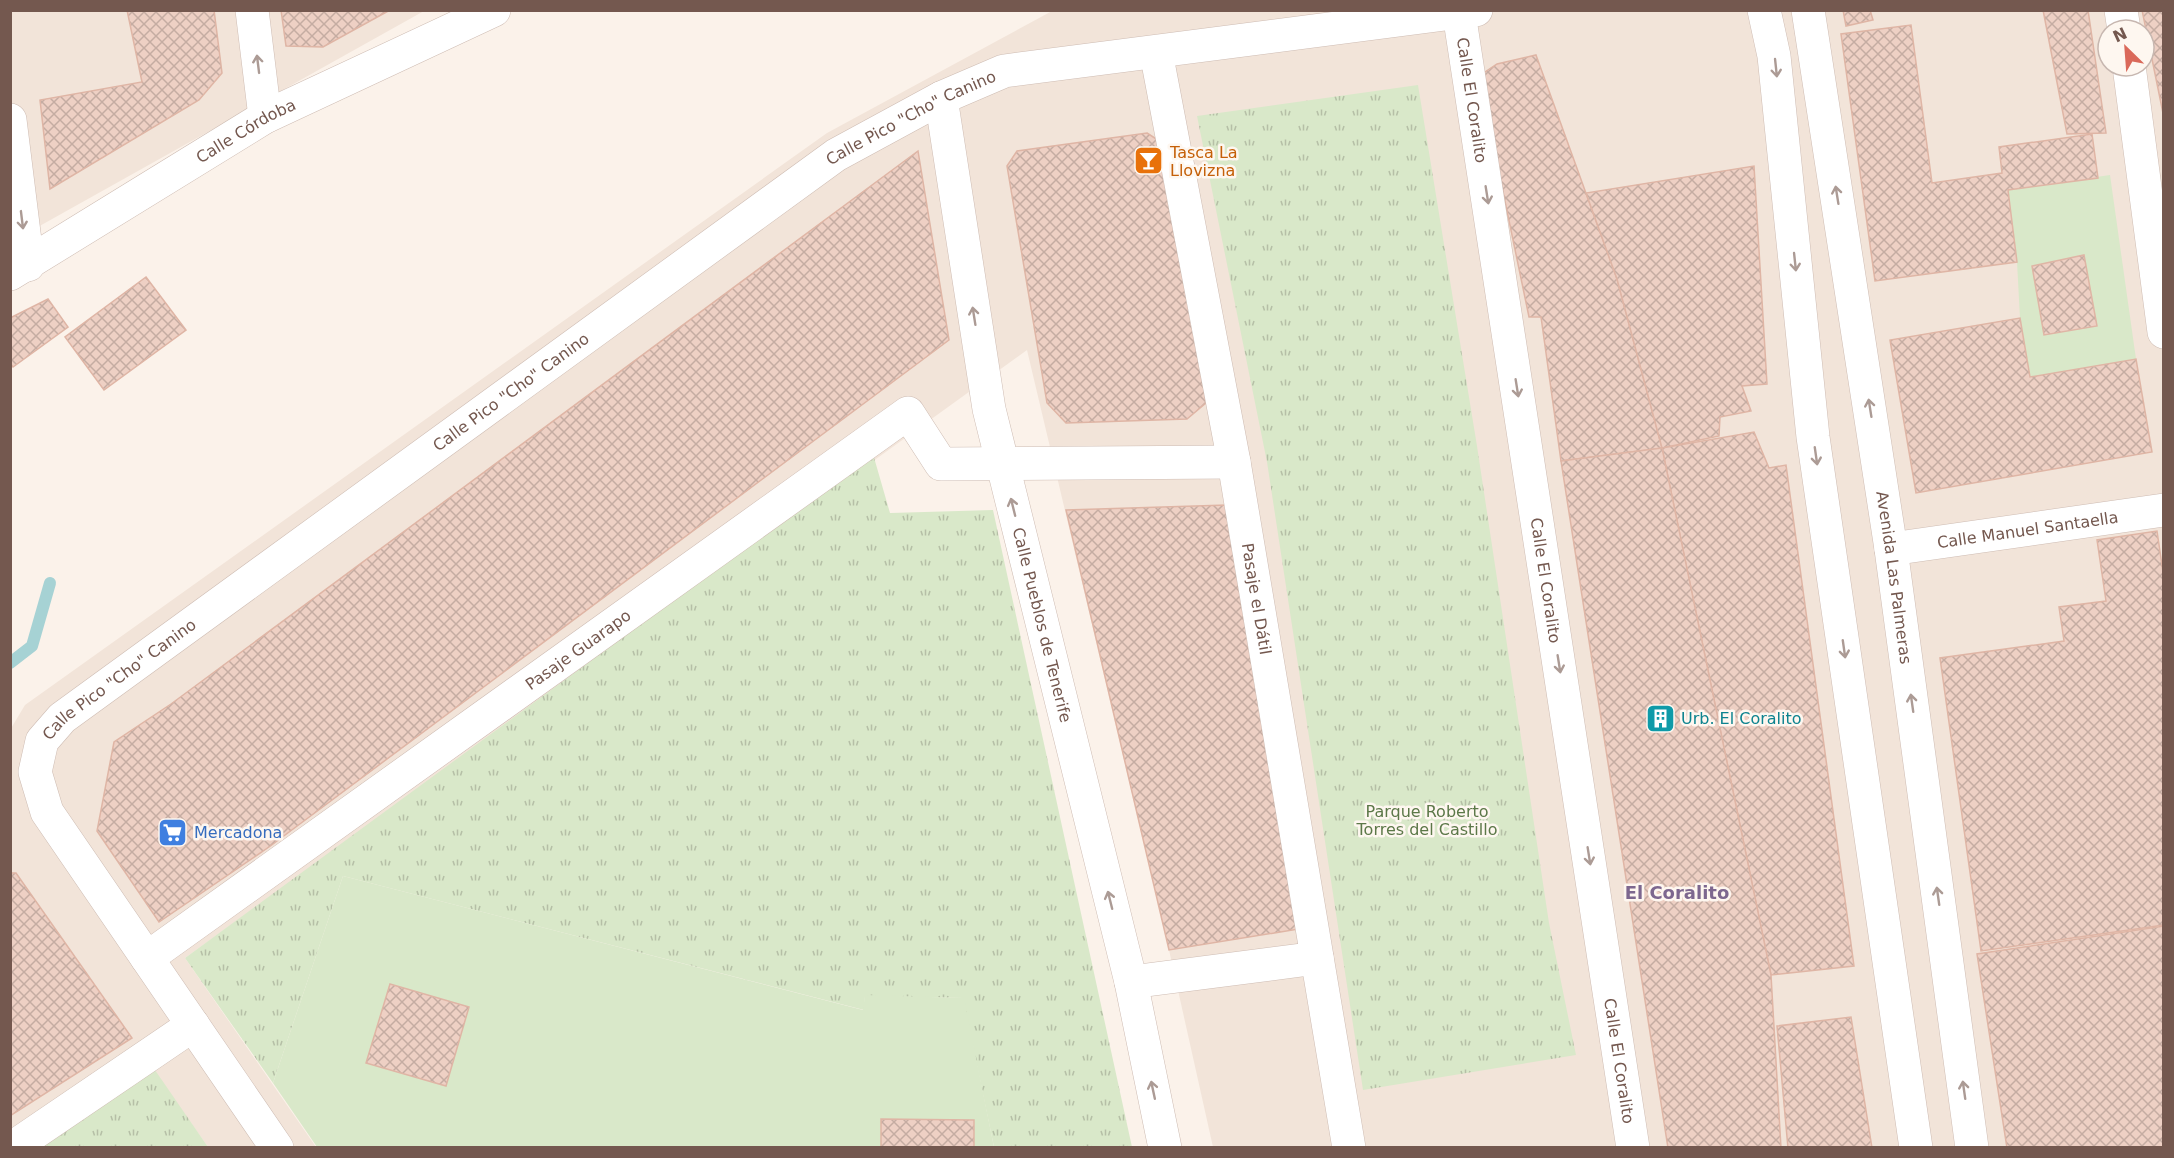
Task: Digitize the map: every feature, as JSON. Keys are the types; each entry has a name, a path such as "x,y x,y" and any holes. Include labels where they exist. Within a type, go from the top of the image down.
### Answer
{"street":[{"path":"252,10 265,117"},
{"name":"Calle Córdoba","path":"19,270 265,117 495,10"},
{"path":"1764,10 1774,56 1813,437 1916,1148"},
{"name":"Avenida Las Palmeras","path":"1808,10 1891,549 1972,1148"},
{"name":"Calle Pico \"Cho\" Canino","path":"277,1148 47,812 35,772 42,741 55,726 82,704 836,155 941,98 1004,71 1467,12"},
{"name":"Calle El Coralito","path":"1467,12 1633,1148"},
{"name":"Pasaje el Dátil","path":"1156,52 1234,462 1349,1148"},
{"path":"2131,78 2163,332"},
{"name":"Calle Pueblos de Tenerife","path":"941,98 989,409 1131,982 1165,1148"},
{"path":"10,120 19,270"},
{"name":"Pasaje Guarapo","path":"147,958 908,413 941,464 1003,464"},
{"path":"1003,464 1234,462"},
{"name":"Calle Manuel Santaella","path":"1891,549 2163,510"},
{"path":"1131,982 1317,958"},
{"path":"12,1148 193,1025"}],"shaded area":[{"path":"11,11 424,11 11,242"},
{"path":"1052,11 2163,11 2163,1147 1213,1147 1169,950 1027,350 185,958 316,1147 208,1147 145,1058 11,1148 10,730 25,705 827,133"}],"green space":[{"name":"Parque Roberto Torres del Castillo","path":"1418,85 1477,446 1549,923 1576,1055 1363,1090 1267,462 1197,116"},
{"path":"2110,175 2136,359 2030,377 2020,318 2017,262 2008,190"},
{"path":"873,454 890,513 993,510 1132,1147 994,1147 963,998 865,996 864,1010 343,876 273,1083 185,958"},
{"path":"343,876 863,1010 865,995 964,998 994,1147 317,1147 273,1083"},
{"path":"146,1057 208,1147 12,1148"}],"building":[{"path":"127,10 214,10 222,73 199,100 50,189 40,100 142,82"},
{"path":"281,10 390,10 323,47 286,46"},
{"path":"1843,10 1870,10 1873,20 1846,26"},
{"path":"2043,10 2088,10 2096,78 2098,78 2106,133 2067,134"},
{"path":"2142,10 2164,10 2164,118 2156,78 2156,18 2144,18"},
{"path":"1911,25 1932,183 2002,173 1999,147 2092,134 2098,178 2008,190 2017,262 1875,281 1841,34"},
{"path":"1536,55 1617,279 1662,448 1561,461 1541,317 1529,317 1479,76 1497,64"},
{"path":"1147,133 1167,146 1206,403 1187,419 1066,423 1047,403 1007,166 1017,151"},
{"path":"918,151 949,340 269,847 159,922 97,831 114,742 171,704"},
{"path":"1754,166 1767,384 1742,386 1751,411 1720,417 1719,436 1662,448 1617,279 1586,193"},
{"path":"2084,255 2097,326 2044,335 2032,266"},
{"path":"146,277 186,330 104,390 65,337"},
{"path":"48,299 68,327 13,367 10,363 10,318"},
{"path":"2020,318 2030,377 2136,359 2152,452 1916,493 1890,340"},
{"path":"1754,432 1769,468 1786,465 1854,966 1771,975 1662,448"},
{"name":"Urb. El Coralito","path":"1662,448 1771,975 1781,1148 1668,1148 1561,461"},
{"path":"1227,505 1299,929 1169,950 1066,510"},
{"path":"2157,531 2164,579 2164,925 1981,951 1940,658 2064,641 2059,607 2106,601 2097,540"},
{"path":"10,873 16,873 132,1038 10,1116"},
{"path":"2164,926 2164,1148 2007,1148 1977,954"},
{"path":"390,984 469,1007 446,1086 366,1063"},
{"path":"1851,1017 1872,1148 1788,1148 1777,1026"},
{"path":"881,1119 974,1120 974,1148 881,1148"}],"waterway":[{"path":"10,663 32,646 50,583"}],"place":[{"name":"Tasca La Llovizna","path":"1149,161"},
{"name":"Urb. El Coralito","path":"1660,718"},
{"name":"Mercadona","path":"173,832"}],"district":[{"name":"El Coralito","path":"1677,892"}]}
